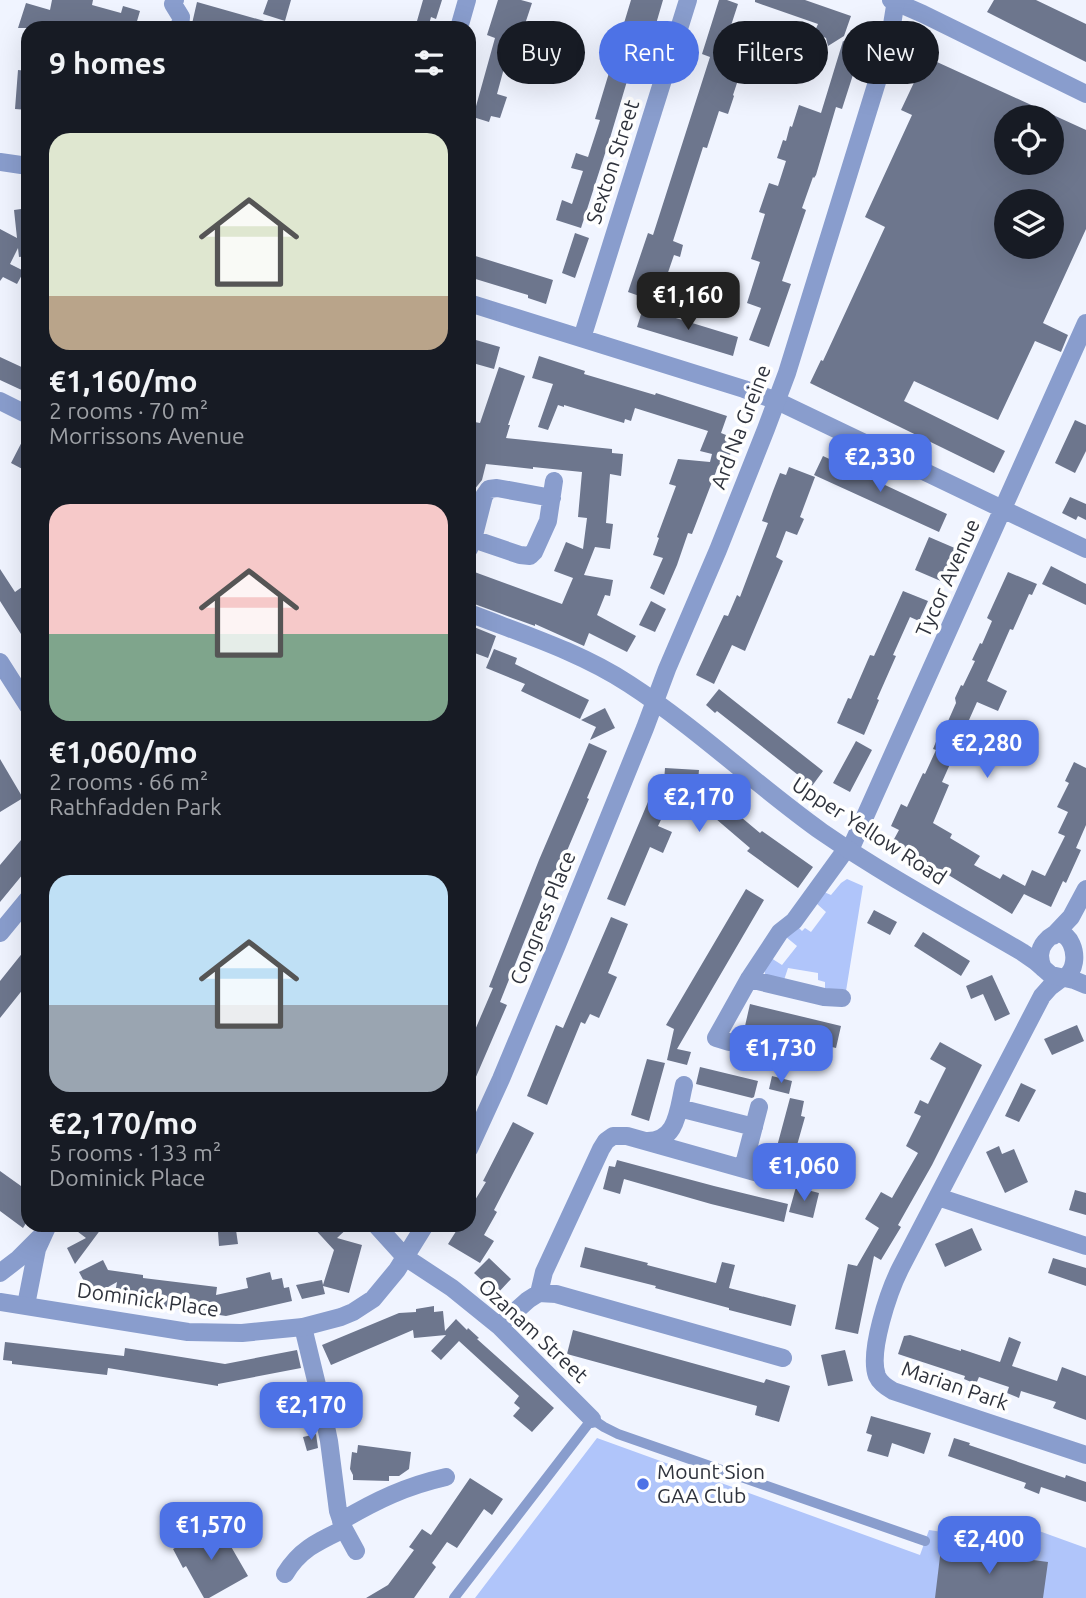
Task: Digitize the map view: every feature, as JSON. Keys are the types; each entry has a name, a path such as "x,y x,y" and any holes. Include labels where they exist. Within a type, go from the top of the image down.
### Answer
{"street":[{"path":"461,21 467,0"},
{"name":"Sexton Street","path":"582,338 688,0"},
{"path":"170,1 181,17 181,21"},
{"path":"895,1 1086,94"},
{"name":"Ard Na Greine","path":"655,702 777,401 881,69 890,37 895,1"},
{"path":"0,162 21,165"},
{"path":"476,305 777,401 1086,549"},
{"name":"Tycor Avenue","path":"729,1042 716,1038 749,979 780,932 794,921 849,849 1086,323"},
{"path":"0,401 21,412"},
{"path":"476,526 484,496 489,489 553,490 546,525 530,556 476,545"},
{"name":"Upper Yellow Road","path":"476,616 586,659 621,679 655,702 774,797 849,849 1028,956 1044,969"},
{"path":"0,662 21,695"},
{"name":"Congress Place","path":"476,1135 522,1030 655,702"},
{"path":"1085,892 1071,917 1042,946 1039,957 1044,969 1051,975 1086,985"},
{"path":"1064,978 1076,972 1083,958 1079,920 1085,892"},
{"path":"0,933 21,908"},
{"path":"1049,938 1069,935 1077,941 1083,958"},
{"name":"Upper Yellow Road","path":"995,937 1019,944 1032,944 1049,938"},
{"name":"Marian Park","path":"1042,996 1044,969"},
{"name":"Marian Park","path":"1064,978 1042,996 900,1269 882,1317 875,1363 878,1377 893,1391 1086,1455"},
{"path":"749,979 824,997 842,998"},
{"path":"539,1293 544,1272 603,1145 616,1135 653,1141 664,1138 673,1126 684,1085"},
{"path":"743,1168 759,1107"},
{"path":"678,1108 754,1127"},
{"path":"639,1139 776,1178"},
{"path":"938,1197 1086,1246"},
{"path":"0,1273 18,1259 43,1232"},
{"path":"26,1305 33,1263 44,1232"},
{"name":"Ozanam Street","path":"382,1232 405,1257 499,1326 592,1419"},
{"path":"405,1257 421,1232"},
{"name":"Dominick Place","path":"0,1302 188,1332 242,1333 303,1327 341,1317 363,1306 382,1290 405,1257"},
{"path":"499,1326 539,1293 556,1294 783,1358"},
{"path":"303,1327 322,1405 343,1525 356,1551"},
{"path":"285,1574 302,1552 392,1493 446,1477"}],"lane":[{"path":"454,1598 592,1419 618,1433 925,1541"}],"shaded area":[{"path":"847,879 863,886 846,991 825,990 825,982 818,980 818,973 788,968 784,980 765,974 764,968 771,958 782,965 797,946 786,937 797,926 802,931 805,928 811,932 826,912 816,903 824,892 831,895"},
{"name":"Mount Sion GAA Club","path":"597,1438 920,1555 929,1530 956,1534 1039,1531 1086,1548 1086,1598 475,1598"}],"building":[{"path":"52,0 93,0 92,5 121,13 123,6 140,11 137,21 21,21 21,28 18,28 26,3 50,10"},
{"path":"268,0 291,0 285,21 263,14"},
{"path":"423,0 442,0 436,19 431,17 430,21 417,21"},
{"path":"498,0 532,3 526,21 497,21 497,84 500,84 497,94 507,97 500,118 491,116 489,122 476,118 476,106 495,38 487,35"},
{"path":"631,0 663,0 657,21 625,21"},
{"path":"719,0 738,4 732,21 713,21 713,84 737,84 734,96 728,114 719,111 707,148 703,147 673,241 683,245 680,257 674,255 663,287 653,284 648,299 628,292 648,233 653,235 710,57 702,54"},
{"path":"805,0 851,16 849,21 842,21 842,37 828,46 828,21 809,21 755,2"},
{"path":"994,0 1036,0 1086,24 1086,62 987,12"},
{"path":"197,2 264,21 193,21"},
{"path":"842,44 842,84 850,84 842,109 836,107 816,175 802,208 806,210 782,281 791,284 769,347 749,340 761,308 747,303 760,262 751,259 765,214 759,212 769,183 778,186 786,161 777,158 799,105 821,113"},
{"path":"939,63 1031,105 994,105 994,175 1064,175 1064,120 1086,130 1086,229 1043,323 1068,335 1061,352 1035,341 998,420 914,381 904,401 1005,451 994,473 810,383 821,360 823,361 885,227 865,217 912,115 901,110 913,84 939,84"},
{"path":"18,70 21,70 21,109 15,109"},
{"path":"606,84 626,84 581,228 556,220 562,200 572,204 583,171 571,168 576,153 588,157 600,120 595,119"},
{"path":"21,209 21,257 18,248 10,264 21,270 17,284 3,277 0,281 0,229 17,238 14,210"},
{"path":"575,233 589,238 575,278 562,273"},
{"path":"476,256 553,280 546,304 528,298 528,295 476,279"},
{"path":"643,308 738,337 733,356 637,327"},
{"path":"476,340 500,347 494,369 476,364"},
{"path":"539,356 585,371 584,374 727,416 721,433 736,439 724,471 717,469 692,534 688,533 664,595 650,588 663,558 653,555 676,486 669,484 678,459 710,462 712,454 700,451 708,431 635,408 631,421 625,419 624,423 564,405 558,405 548,430 538,427 553,384 532,378"},
{"path":"0,357 21,367 21,390 0,380"},
{"path":"499,367 525,376 506,438 612,449 612,453 623,454 621,476 610,474 606,523 613,524 610,549 595,547 584,575 613,580 610,596 605,595 597,615 636,636 627,652 589,633 584,646 535,624 476,605 476,573 562,604 573,578 554,571 566,542 583,549 587,518 578,517 582,472 486,464 482,480 476,488 476,422 480,423"},
{"path":"1075,420 1086,425 1086,451 1075,473 1055,463"},
{"path":"21,444 21,468 11,463"},
{"path":"823,456 947,514 939,532 814,475"},
{"path":"789,467 815,477 800,517 804,519 797,535 786,531 776,557 783,561 745,651 732,645 714,684 696,675 724,615 728,616 737,595 740,597 768,523 762,521 773,491 780,473 786,475"},
{"path":"1070,497 1086,504 1086,520 1078,516 1076,520 1062,513"},
{"path":"929,537 957,549 943,582 915,570"},
{"path":"1051,566 1086,584 1086,605 1042,584"},
{"path":"0,569 15,592 21,588 21,634 0,601"},
{"path":"1008,572 1037,584 1032,595 1029,594 1013,630 1010,629 987,681 1007,691 998,711 977,702 965,729 977,734 970,748 959,744 942,782 949,785 933,823 952,834 950,838 980,856 974,865 1000,879 1003,874 1025,886 1032,870 1045,876 1065,836 1058,833 1068,812 1057,807 1069,783 1065,781 1074,762 1086,768 1086,825 1076,848 1081,850 1066,883 1063,881 1051,907 1024,894 1012,914 893,841 899,830 891,826 901,804 907,807 923,773 925,774 936,750 933,749 942,727 945,728 956,703 955,698 992,621 987,618"},
{"path":"903,591 928,601 919,621 910,617 864,735 837,723 848,698 851,699 870,655 874,656"},
{"path":"651,601 666,609 655,632 639,625"},
{"path":"476,628 496,636 488,658 476,654"},
{"path":"494,649 517,658 515,664 589,700 580,719 521,691 525,684 486,668"},
{"path":"719,689 823,771 812,786 706,705"},
{"path":"605,708 615,728 590,740 596,727 581,720"},
{"path":"856,741 872,750 850,792 833,783"},
{"path":"589,743 607,751 555,879 550,877 500,1002 507,1005 476,1077 476,1028 493,988 489,987"},
{"path":"0,759 21,795 21,799 0,812"},
{"path":"665,768 699,770 698,781 760,833 762,831 813,867 798,888 747,851 750,848 702,807 697,813 674,793 658,826 672,832 663,853 650,847 625,906 607,899 653,790 663,795"},
{"path":"21,840 21,876 0,902 0,865"},
{"path":"746,889 764,900 677,1049 691,1052 687,1065 667,1060 674,1029 666,1025"},
{"path":"874,910 897,922 890,935 867,923"},
{"path":"611,917 628,924 608,973 617,977 599,1018 590,1014 585,1024 581,1022 547,1105 527,1096 556,1025 563,1028"},
{"path":"923,932 970,961 961,976 914,946"},
{"path":"21,955 21,992 0,1018 0,981"},
{"path":"992,975 1010,1014 995,1021 983,994 971,999 966,986"},
{"path":"750,1004 841,1026 836,1048 745,1026"},
{"path":"1077,1025 1084,1041 1052,1055 1044,1039"},
{"path":"940,1042 982,1065 932,1165 898,1225 901,1227 881,1260 874,1256 858,1334 835,1329 848,1264 857,1266 879,1228 865,1219 881,1192 892,1198 918,1153 906,1146 921,1116 914,1113 920,1100 928,1104 946,1068 930,1059"},
{"path":"647,1059 665,1063 649,1121 631,1115"},
{"path":"700,1067 758,1081 754,1097 696,1084"},
{"path":"772,1076 792,1081 789,1094 769,1089"},
{"path":"1021,1083 1036,1090 1019,1122 1005,1116"},
{"path":"790,1098 804,1101 801,1116 805,1117 790,1170 772,1165"},
{"path":"513,1122 534,1133 494,1210 497,1212 484,1235 494,1241 480,1263 448,1244 456,1232 476,1232 476,1198 486,1182 483,1181"},
{"path":"999,1146 1002,1154 1014,1149 1028,1182 1005,1193 986,1152"},
{"path":"617,1160 788,1204 784,1222 624,1179 620,1194 603,1189 609,1166 615,1167"},
{"path":"0,1171 21,1186 21,1227 0,1211"},
{"path":"796,1187 819,1193 813,1218 789,1212"},
{"path":"1075,1190 1086,1193 1086,1215 1069,1210"},
{"path":"972,1228 982,1250 945,1267 935,1244"},
{"path":"78,1232 99,1232 75,1264 67,1248 86,1238"},
{"path":"218,1232 236,1232 238,1244 219,1246"},
{"path":"317,1232 343,1232 337,1238 362,1245 349,1293 323,1286 325,1294 302,1299 296,1285 322,1280 323,1285 334,1250"},
{"path":"585,1247 716,1283 722,1262 735,1265 729,1288 796,1305 791,1326 729,1310 655,1288 656,1286 580,1267"},
{"path":"489,1258 511,1279 497,1294 474,1273"},
{"path":"1053,1258 1086,1268 1086,1286 1048,1273"},
{"path":"103,1260 108,1270 143,1275 143,1278 217,1287 216,1295 248,1288 246,1278 270,1272 272,1280 282,1278 284,1288 289,1287 292,1301 226,1316 114,1299 117,1282 92,1296 79,1272"},
{"path":"434,1306 434,1312 443,1311 445,1331 456,1319 554,1408 532,1432 513,1416 520,1408 514,1403 519,1396 459,1341 441,1360 431,1351 446,1335 414,1338 413,1330 331,1365 322,1345 399,1313 416,1312 416,1309"},
{"path":"573,1330 764,1383 766,1379 790,1386 779,1422 755,1415 757,1406 567,1354"},
{"path":"910,1335 1000,1362 1009,1337 1021,1342 1012,1366 1057,1381 1062,1367 1086,1376 1086,1420 1053,1408 1056,1402 1021,1391 1019,1398 1007,1393 1009,1387 979,1377 976,1384 964,1379 965,1376 898,1354 904,1336"},
{"path":"5,1342 124,1356 125,1348 225,1364 297,1350 301,1368 218,1386 108,1368 107,1375 12,1364 12,1361 3,1360"},
{"path":"845,1350 853,1381 828,1386 821,1355"},
{"path":"871,1416 931,1433 924,1454 892,1443 888,1457 867,1451 872,1435 866,1433"},
{"path":"316,1434 318,1448 307,1451 303,1437"},
{"path":"954,1438 1065,1478 1066,1475 1086,1482 1086,1502 1041,1487 1039,1494 1024,1488 1026,1483 948,1456"},
{"path":"358,1445 411,1452 409,1469 399,1476 389,1476 389,1481 353,1480 350,1469 352,1452 357,1453"},
{"path":"470,1478 503,1499 492,1515 484,1509 457,1548 447,1542 432,1563 436,1567 414,1598 366,1598 388,1585 414,1550 409,1547 422,1529 431,1535"},
{"path":"218,1524 248,1576 209,1598 204,1598 173,1549"},
{"path":"941,1548 1048,1562 1043,1598 935,1598"}],"place":[{"name":"Mount Sion GAA Club","path":"643,1484"}]}
